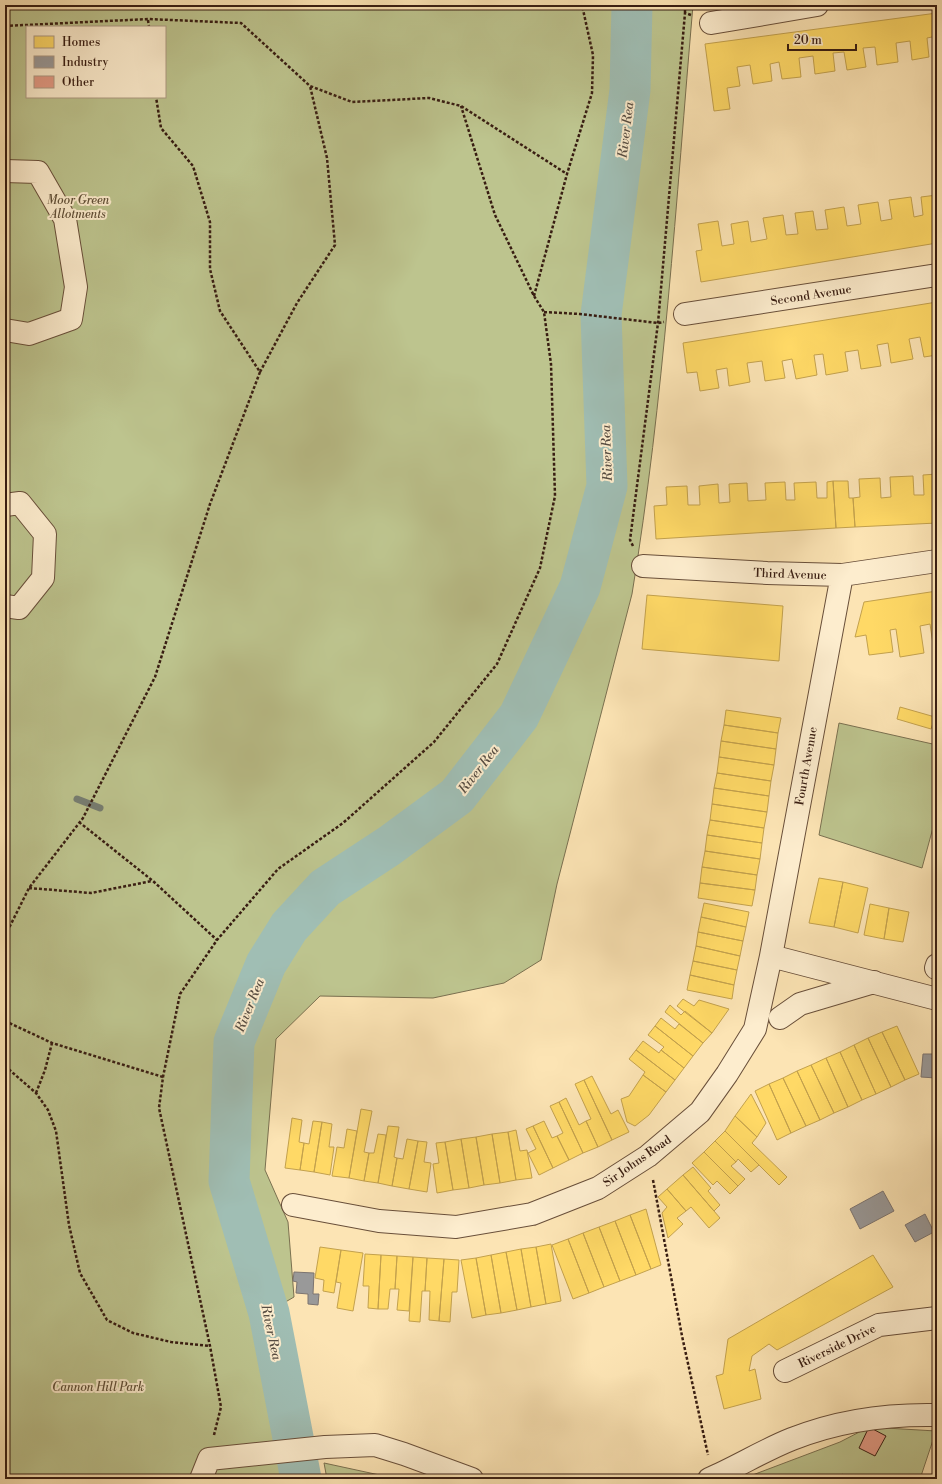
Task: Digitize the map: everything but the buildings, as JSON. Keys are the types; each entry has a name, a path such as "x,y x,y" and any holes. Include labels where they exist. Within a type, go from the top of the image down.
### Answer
{"street":[{"path":"711,23 817,5"},
{"path":"5,171 38,172 65,219 76,287 71,319 29,334 5,330"},
{"name":"Second Avenue","path":"685,314 937,276"},
{"path":"5,505 20,503 45,534 43,578 19,608 5,606"},
{"name":"Third Avenue","path":"643,566 767,573 842,575 937,561"},
{"name":"Fourth Avenue","path":"771,956 842,575"},
{"path":"771,956 937,999"},
{"name":"Sir Johns Road","path":"293,1205 379,1221 456,1227 532,1214 598,1188 648,1156 700,1112 731,1068 755,1029 771,956"},
{"path":"780,1018 800,1004 875,982"},
{"name":"Riverside Drive","path":"785,1372 879,1325 937,1318"},
{"path":"709,1479 793,1438 837,1425 883,1417 937,1415"},
{"path":"201,1479 209,1458 325,1447 376,1445 472,1479"}],"path":[{"path":"534,296 567,174 592,93 593,55 582,5"},
{"path":"643,566 630,540 658,324 686,13 685,5"},
{"path":"686,13 711,23"},
{"path":"5,26 148,20 241,23 310,86 352,102 429,98 461,106 567,174"},
{"path":"148,20 149,26"},
{"path":"5,936 29,888 83,818 155,677 210,504 260,372 297,303 335,245 327,158 310,86"},
{"path":"156,98 161,128 193,166 210,222 210,269 220,311 260,372"},
{"path":"209,1458 221,1407 210,1346 159,1108 163,1077 180,994 217,940 278,869 343,823 434,742 497,664 540,568 555,496 551,364 544,312 534,296 495,215 461,106"},
{"path":"544,312 580,314 658,324"},
{"path":"79,822 153,881 217,940"},
{"path":"29,888 91,893 153,881"},
{"path":"5,1021 52,1043 163,1077"},
{"path":"36,1093 45,1070 52,1043"},
{"path":"5,1066 36,1093 48,1110 56,1131 69,1226 80,1273 107,1320 133,1332 170,1342 210,1346"},
{"path":"648,1156 704,1444"},
{"path":"833,1479 842,1475 855,1479"}],"green space":[{"path":"5,5 693,5 675,227 661,374 653,447 632,594 557,884 541,960 504,983 433,998 320,996 276,1039 265,1170 288,1222 294,1297 258,1318 289,1479 5,1479"},
{"path":"839,723 937,745 937,813 922,868 819,835"},
{"path":"869,1427 936,1431 920,1479 742,1479 840,1442"},
{"path":"324,1463 398,1479 327,1479"}],"waterway":[{"name":"River Rea","path":"301,1479 269,1313 229,1181 234,1042 266,964 289,927 325,888 389,846 457,796 519,716 580,587 607,486 601,315 630,90 632,5"},
{"path":"77,799 100,808"}],"park label":[{"name":"Moor Green Allotments","path":"78,207"},
{"name":"Cannon Hill Park","path":"98,1387"}]}
